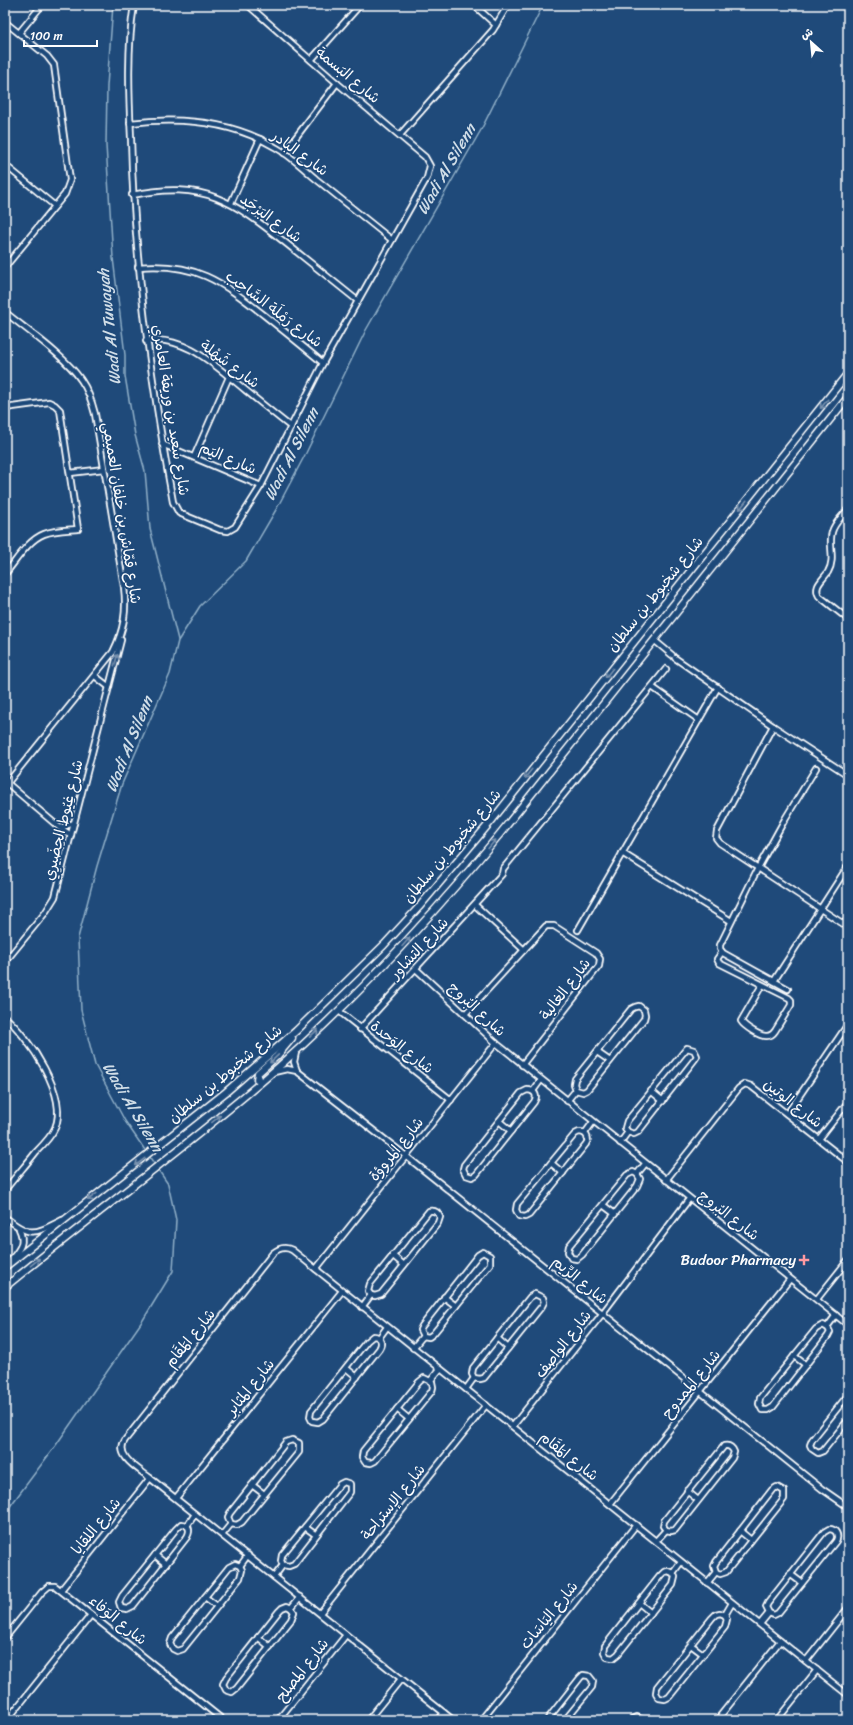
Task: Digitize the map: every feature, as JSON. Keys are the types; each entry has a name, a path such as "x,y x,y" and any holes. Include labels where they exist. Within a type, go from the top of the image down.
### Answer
{"main road":[{"name":"شارع شخبوط بن سلطان","path":"6,1266 65,1218 178,1132 296,1031 384,945 454,866 848,373"},
{"name":"شارع شخبوط بن سلطان","path":"5,1287 264,1079 339,1011 394,955 452,892 848,397"},
{"path":"264,1079 258,1080 256,1075 283,1050 296,1031"}],"street":[{"path":"19,33 42,5"},
{"name":"شارع سعيد بن وريقة العامري","path":"134,5 131,51 130,123 132,194 138,267 146,341 162,444 174,506 183,515 224,532 232,530 262,486 323,363 427,178 430,166"},
{"name":"شارع البَسمة","path":"248,5 337,83 426,157 430,166"},
{"path":"311,60 360,5"},
{"path":"474,5 496,25"},
{"path":"400,135 496,25 508,5"},
{"path":"5,22 47,56 54,65 70,180 67,191 5,267"},
{"path":"284,153 337,83"},
{"name":"شارع البادر","path":"130,123 174,120 196,122 218,125 260,139 284,153 392,240"},
{"path":"231,203 260,139"},
{"path":"5,165 55,206"},
{"name":"شارع البَرْجَد","path":"132,194 152,190 172,189 206,194 231,203 252,216 358,301"},
{"name":"شارع رَمْلَة السَّاحِب","path":"138,267 176,267 198,272 212,278 237,294 323,363"},
{"name":"شارع قمّاش بن خلفان العميمي","path":"5,312 65,362 82,381 93,404 125,592 125,617 122,632 113,652 6,785"},
{"name":"شارع شَهْلة","path":"146,341 172,341 194,351 291,427"},
{"path":"194,457 229,377"},
{"path":"5,408 49,402 58,407 61,413 78,529 50,532 38,536 5,574"},
{"name":"شارع اليَم","path":"162,444 262,486"},
{"path":"70,473 104,469"},
{"path":"848,509 833,529 831,539 832,562 817,588 819,596 848,619"},
{"name":"شارع غِيُوط الحِضَيرِي","path":"5,962 53,902 60,884 122,632"},
{"path":"654,640 673,656 718,688 848,775"},
{"name":"شارع التشاور","path":"360,1029 502,874 503,869 666,669"},
{"path":"95,676 109,687"},
{"path":"652,686 699,720"},
{"path":"578,930 718,688"},
{"path":"774,726 716,833 718,842 848,927"},
{"path":"788,989 722,952 720,945 758,868 785,819 816,768"},
{"path":"6,785 71,835"},
{"path":"60,828 74,823"},
{"path":"622,853 731,921"},
{"path":"774,981 848,866"},
{"path":"475,905 524,950"},
{"name":"شارع الغالية","path":"465,1014 544,928 552,926 596,953 600,961 599,966 522,1065"},
{"path":"722,952 717,959 718,962 789,998 792,1002 775,1031 772,1035 767,1036 755,1031 743,1024 741,1021 762,985"},
{"name":"شارع البُروج","path":"416,969 522,1065 848,1325"},
{"path":"641,1007 645,1012 644,1019 587,1090 582,1092 576,1090 574,1081 631,1009 641,1007"},
{"name":"شارع الوَحدة","path":"339,1011 451,1100"},
{"path":"5,1016 26,1038 41,1060 51,1083 58,1115 53,1132 5,1190"},
{"path":"787,1114 848,1024"},
{"name":"شارع المروؤة","path":"316,1269 496,1043"},
{"path":"264,1079 275,1071 284,1069 297,1071 294,1059 296,1052 301,1046"},
{"path":"689,1048 694,1050 697,1056 695,1060 663,1101 638,1132 634,1134 628,1132 625,1128 626,1123 685,1049 689,1048"},
{"path":"597,1052 610,1061"},
{"name":"شارع الرِّيم","path":"297,1071 406,1156 822,1489 848,1507"},
{"path":"533,1091 541,1080"},
{"name":"شارع الوتين","path":"666,1180 739,1088 743,1085 751,1086 848,1162"},
{"path":"527,1090 533,1091 536,1095 536,1100 476,1175 472,1177 466,1175 463,1172 464,1165 499,1121 523,1092 527,1090"},
{"path":"567,1101 576,1090"},
{"path":"651,1092 663,1101"},
{"path":"819,1139 848,1102"},
{"path":"499,1121 511,1131"},
{"path":"585,1133 593,1122"},
{"path":"579,1132 585,1133 587,1142 530,1215 526,1217 519,1216 516,1210 518,1204 575,1134 579,1132"},
{"path":"620,1143 628,1132"},
{"path":"551,1163 563,1173"},
{"path":"637,1174 645,1164"},
{"path":"633,1172 637,1174 640,1179 639,1184 581,1257 577,1259 571,1258 568,1252 569,1246 603,1205 628,1174 633,1172"},
{"name":"شارع الواصف","path":"512,1426 602,1314 689,1199"},
{"path":"603,1205 615,1214"},
{"path":"429,1211 436,1211 440,1217 438,1223 381,1294 375,1296 371,1295 368,1291 368,1286 425,1214 429,1211"},
{"path":"5,1217 19,1229 28,1232 35,1232 65,1218"},
{"path":"6,1266 22,1244 19,1229"},
{"name":"شارع المَقَام","path":"452,1720 150,1478 122,1453 122,1445 130,1433 276,1251 282,1248 290,1249 316,1269 848,1695"},
{"path":"483,1252 489,1254 491,1258 490,1264 456,1306 432,1336 427,1338 423,1336 420,1332 421,1328 444,1297 479,1254 483,1252"},
{"path":"392,1255 404,1265"},
{"path":"817,1299 848,1260"},
{"name":"شارع الممدوح","path":"610,1504 790,1278"},
{"name":"شارع المثابر","path":"176,1498 342,1291"},
{"path":"535,1294 541,1296 544,1302 542,1306 484,1378 478,1380 474,1378 472,1370 531,1295 535,1294"},
{"path":"362,1307 371,1295"},
{"path":"444,1297 456,1306"},
{"path":"827,1327 836,1315"},
{"path":"822,1325 827,1327 829,1330 828,1336 806,1365 772,1408 766,1411 762,1410 759,1404 760,1398 818,1327 822,1325"},
{"path":"379,1338 387,1327"},
{"path":"375,1336 379,1338 381,1342 379,1349 322,1421 312,1421 310,1415 311,1411 371,1337 375,1336"},
{"path":"413,1348 423,1336"},
{"path":"497,1338 508,1348"},
{"path":"794,1356 806,1365"},
{"path":"346,1368 357,1377"},
{"path":"431,1380 440,1369"},
{"path":"424,1378 431,1380 434,1385 433,1389 409,1419 375,1461 371,1463 365,1462 362,1457 363,1452 397,1409 420,1381 424,1378"},
{"path":"466,1389 474,1378"},
{"path":"847,1397 812,1440 810,1445 812,1449 818,1453 823,1451 848,1420"},
{"name":"شارع الإستراحة","path":"320,1613 486,1405"},
{"path":"397,1409 409,1419"},
{"path":"292,1440 298,1442 300,1448 299,1452 240,1523 235,1525 231,1524 228,1520 228,1515 286,1442 292,1440"},
{"path":"728,1446 732,1448 734,1456 698,1500 675,1530 671,1532 666,1530 663,1526 664,1521 687,1491 722,1448 728,1446"},
{"name":"شارع اللقايا","path":"60,1590 150,1478"},
{"path":"341,1483 349,1483 351,1486 350,1492 294,1564 289,1566 283,1565 281,1562 281,1557 305,1526 341,1483"},
{"path":"252,1485 264,1494"},
{"path":"778,1487 782,1488 785,1493 785,1497 726,1572 722,1574 716,1572 714,1564 772,1490 778,1487"},
{"path":"687,1491 698,1500"},
{"path":"187,1526 195,1514"},
{"path":"183,1524 187,1526 190,1530 187,1537 133,1606 127,1609 121,1608 119,1604 120,1598 154,1555 179,1525 183,1524"},
{"path":"222,1535 231,1524"},
{"name":"شارع اليَاسَات","path":"481,1720 636,1525"},
{"path":"305,1526 316,1535"},
{"path":"829,1529 835,1531 837,1537 836,1541 802,1583 778,1613 774,1615 769,1613 766,1609 766,1605 790,1574 824,1532 829,1529"},
{"path":"656,1541 666,1530"},
{"path":"740,1532 751,1540"},
{"path":"154,1555 166,1564"},
{"path":"240,1566 248,1555"},
{"path":"672,1573 681,1562"},
{"path":"233,1565 240,1566 242,1570 241,1575 183,1649 177,1651 173,1649 170,1646 171,1640 205,1596 229,1567 233,1565"},
{"path":"274,1576 283,1565"},
{"path":"668,1571 672,1573 675,1580 673,1584 651,1612 616,1656 611,1658 606,1656 604,1650 605,1646 639,1603 664,1572 668,1571"},
{"path":"707,1583 716,1572"},
{"path":"790,1574 802,1583"},
{"path":"5,1638 44,1589 52,1586 60,1590"},
{"name":"شارع الوَفاء","path":"60,1590 224,1720"},
{"path":"205,1596 217,1606"},
{"path":"291,1608 300,1597"},
{"path":"639,1603 651,1612"},
{"path":"725,1615 720,1613 716,1614 657,1687 656,1693 658,1696 663,1699 668,1697 703,1654 726,1624 727,1619 725,1615 732,1603"},
{"path":"287,1606 291,1608 294,1612 291,1620 270,1647 237,1688 232,1692 226,1690 223,1684 224,1680 258,1637 281,1609 287,1606"},
{"path":"806,1661 848,1608"},
{"path":"760,1624 769,1613"},
{"path":"7,1720 91,1615"},
{"name":"شارع المصلح","path":"278,1720 346,1635"},
{"path":"258,1637 270,1647"},
{"path":"717,1720 780,1641"},
{"path":"691,1645 703,1654"},
{"path":"777,1720 817,1670"},
{"path":"547,1720 580,1678 585,1675 589,1676 592,1679 593,1685 565,1720"},
{"path":"368,1720 401,1679"},
{"path":"438,1720 444,1713"},
{"path":"631,1720 639,1717 643,1720"}],"waterway":[{"name":"Wadi Al Tuwayah","path":"113,5 107,86 106,145 113,258 125,355 125,376 135,435 145,471 150,529 178,640"},
{"name":"Wadi Al Silenn","path":"147,1153 125,1121 95,1065 81,1010 78,938 97,866 122,784 170,674 178,641 200,606 246,561 277,508 306,453 366,330 481,130 543,5"},
{"name":"Wadi Al Silenn","path":"149,1156 155,1165"},
{"name":"Wadi Al Silenn","path":"5,1513 56,1445 143,1320 173,1271 176,1220 168,1184 157,1168"}],"place":[{"name":"Budoor Pharmacy","path":"804,1260"}]}
